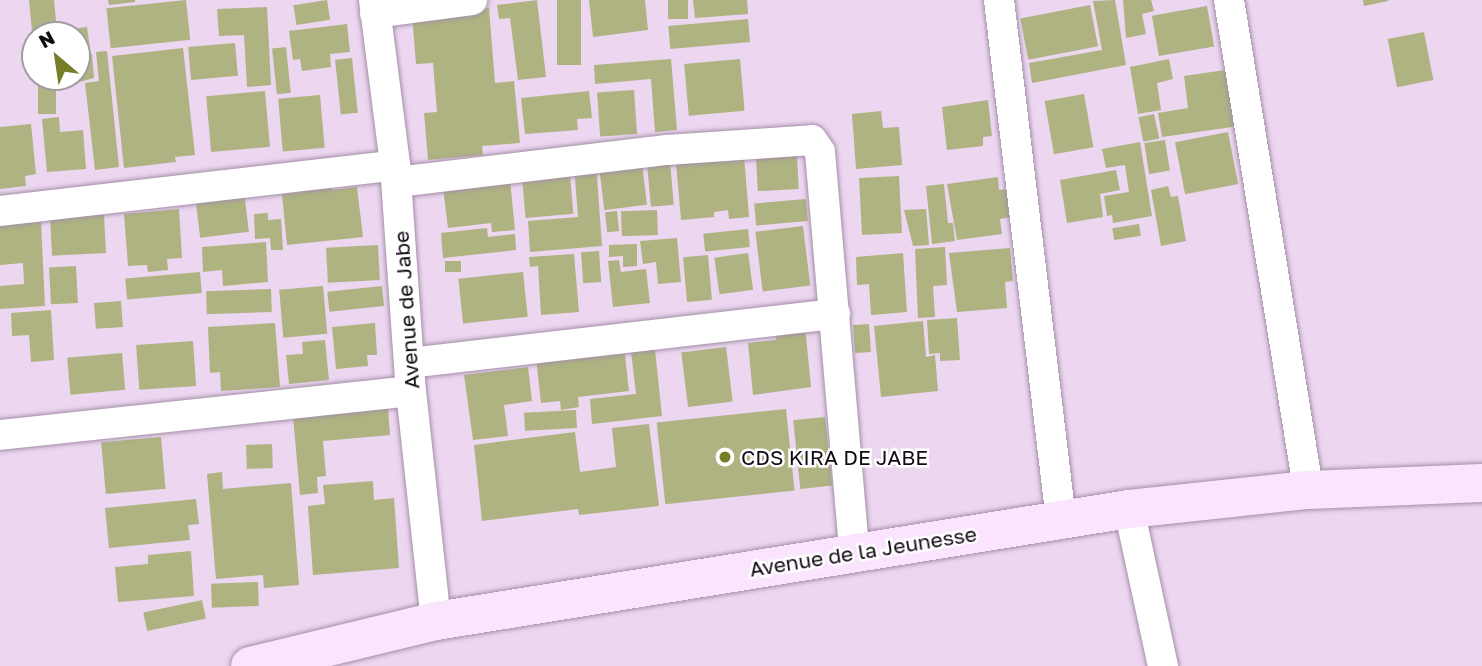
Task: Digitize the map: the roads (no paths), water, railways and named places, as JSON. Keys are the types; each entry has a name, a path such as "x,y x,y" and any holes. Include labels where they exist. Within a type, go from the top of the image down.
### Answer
{"street":[{"path":"375,6 472,0"},
{"path":"999,0 1061,520"},
{"path":"1229,0 1308,490"},
{"name":"Avenue de Jabe","path":"375,6 396,173 410,377 436,621"},
{"path":"0,211 804,138 817,145 820,152 854,551"},
{"path":"0,435 835,314"},
{"name":"Avenue de la Jeunesse","path":"250,666 436,621 854,551 1129,509 1308,490 1482,483"},
{"path":"1129,509 1163,666"}],"place":[{"name":"CDS KIRA DE JABE","path":"725,457"}]}
